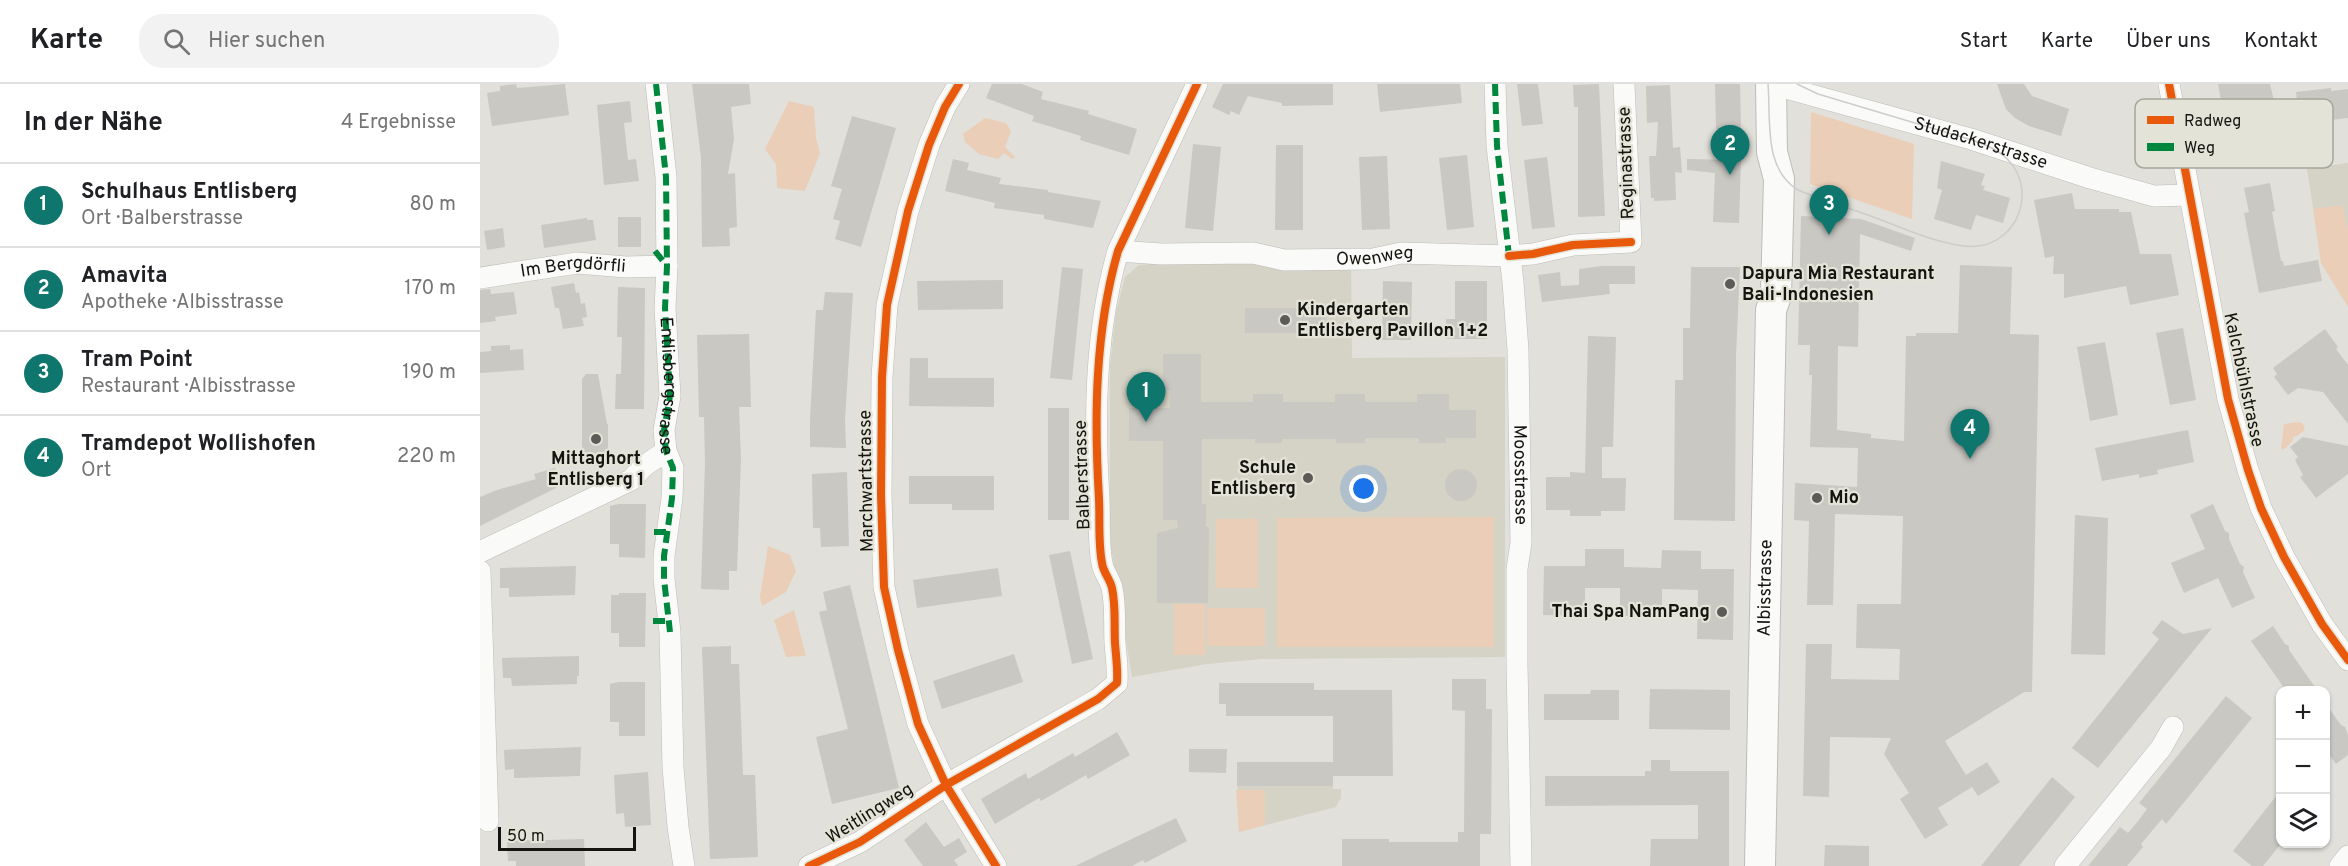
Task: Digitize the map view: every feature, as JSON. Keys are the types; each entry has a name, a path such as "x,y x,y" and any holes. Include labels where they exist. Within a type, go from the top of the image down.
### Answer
{"main road":[{"name":"Albisstrasse","path":"1760,866 1771,310 1776,296 1779,179 1772,152 1771,84"}],"street":[{"name":"Entlisbergstrasse","path":"656,84 666,177 665,308 670,396 664,427 666,451 673,468 672,498 664,556 664,579 670,632 673,767 684,866"},
{"name":"Marchwartstrasse","path":"959,84 945,108 929,145 908,211 887,305 882,366 880,495 884,586 918,724 946,785 996,866"},
{"name":"Balberstrasse","path":"946,785 1098,699 1117,683 1119,664 1112,586 1102,564 1096,401 1103,324 1118,251 1197,84"},
{"name":"Moosstrasse","path":"1495,84 1497,146 1518,350 1521,543 1517,569 1517,664 1521,866"},
{"name":"Reginastrasse","path":"1624,84 1631,242"},
{"name":"Studackerstrasse","path":"1771,84 1971,139 2090,178 2154,196 2189,195"},
{"name":"Kalchbühlstrasse","path":"2169,84 2172,99"},
{"name":"Kalchbühlstrasse","path":"2184,168 2228,399 2248,470 2261,508 2284,557 2322,624 2348,660"},
{"name":"Owenweg","path":"1118,251 1161,254 1253,254 1284,260 1373,259 1401,253 1509,256 1533,254 1574,245 1631,242"},
{"name":"Im Bergdörfli","path":"480,278 577,263 626,267 667,266"},
{"path":"480,552 631,480 644,466 666,451"},
{"path":"480,571 488,821"},
{"path":"2065,866 2161,748 2173,727"},
{"name":"Weitlingweg","path":"809,866 860,842 946,785"},
{"path":"2340,866 2348,856"}],"shaded area":[{"path":"789,101 814,107 816,138 820,153 805,191 777,188 776,164 765,149"},
{"path":"1811,112 1914,144 1912,219 1810,184"},
{"path":"985,118 1006,123 1011,131 1005,147 1015,157 1012,159 1004,153 998,159 979,154 965,142 963,134"},
{"path":"2348,163 2348,307 2322,264 2307,169 2333,168 2333,165"},
{"path":"2342,205 2348,231 2348,307 2321,263 2313,209"},
{"name":"Schule Entlisberg","path":"1351,263 1352,358 1505,357 1505,657 1261,659 1207,664 1132,677 1111,547 1110,515 1110,366 1116,312 1125,277 1139,265 1149,264"},
{"path":"2299,422 2303,424 2305,430 2293,437 2286,448 2281,450 2284,424"},
{"path":"1494,517 1494,647 1277,647 1277,518"},
{"path":"1216,519 1258,519 1258,588 1216,588"},
{"path":"768,546 790,555 796,571 786,592 762,606 760,597"},
{"path":"1174,604 1205,604 1205,655 1174,655"},
{"path":"1207,608 1265,608 1265,646 1207,646"},
{"path":"794,610 806,656 786,657 774,620"},
{"path":"1237,762 1333,762 1333,789 1341,789 1341,799 1336,807 1239,832"},
{"path":"1236,790 1265,790 1265,825 1239,832"}],"building":[{"path":"516,84 517,88 565,84 569,115 492,126 487,93 500,91 500,86"},
{"path":"692,84 749,84 751,104 731,107 734,139 728,174 735,173 737,227 729,228 730,246 702,247 701,158"},
{"path":"992,84 1022,84 1043,92 1041,99 1089,111 1088,114 1137,129 1129,155 1080,140 1081,136 1032,121 1034,116 986,98"},
{"path":"1223,84 1333,84 1333,105 1282,106 1282,103 1248,96 1239,115 1231,111 1229,115 1212,107"},
{"path":"1377,84 1460,84 1462,103 1380,112"},
{"path":"1517,84 1538,84 1543,124 1522,126"},
{"path":"1599,84 1605,216 1578,217 1578,107 1574,107 1573,85"},
{"path":"1715,84 1740,84 1741,129 1716,129"},
{"path":"1997,84 2024,84 2032,96 2069,109 2061,136 2029,126 2015,118 2006,109"},
{"path":"2218,84 2270,84 2274,99 2221,99"},
{"path":"1670,85 1673,148 1680,147 1682,173 1675,172 1676,200 1654,201 1654,198 1651,198 1649,156 1656,156 1658,122 1647,123 1646,86"},
{"path":"2331,88 2331,91 2348,89 2348,118 2333,120 2333,99 2297,99 2296,92"},
{"path":"630,101 632,122 624,123 628,160 636,159 639,181 604,185 597,105"},
{"path":"852,116 896,128 861,247 835,239 840,221 833,219 842,189 831,186"},
{"path":"1193,144 1221,147 1213,231 1185,228"},
{"path":"1276,145 1303,145 1303,230 1275,230"},
{"path":"1467,155 1474,227 1447,230 1439,158"},
{"path":"1387,156 1390,229 1362,230 1359,157"},
{"path":"1547,157 1555,227 1532,229 1524,160"},
{"path":"953,159 969,163 967,170 1001,178 999,184 1048,190 1048,192 1101,201 1093,228 1044,219 1044,215 994,208 995,203 945,191"},
{"path":"1687,159 1741,160 1739,223 1713,222 1715,173 1687,170"},
{"path":"1941,161 1985,174 1981,185 1985,186 1983,190 2010,198 2003,223 1976,215 1971,230 1934,219 1942,190 1937,188"},
{"path":"2270,183 2275,211 2272,212 2281,261 2284,266 2318,260 2322,281 2259,293 2244,213 2249,212 2244,188"},
{"path":"2072,193 2075,209 2119,209 2119,212 2131,212 2140,254 2171,254 2179,295 2130,305 2126,286 2064,298 2064,274 2053,274 2054,256 2045,258 2034,200"},
{"path":"1801,216 1861,219 1915,238 1911,251 1860,234 1858,347 1838,346 1837,430 1871,434 1871,438 1904,441 1906,336 1916,336 1916,333 1958,333 1960,265 2012,267 2010,334 2039,335 2032,692 2024,692 1945,741 1966,775 1987,762 2000,782 1978,796 1972,787 1938,808 1948,825 1925,839 1900,799 1909,793 1884,754 1891,738 1830,737 1829,797 1803,796 1806,644 1832,644 1831,679 1899,680 1900,649 1856,648 1857,604 1901,604 1903,516 1835,514 1833,605 1807,605 1809,521 1794,520 1795,483 1857,487 1858,448 1810,447 1812,375 1809,375 1810,345 1798,345"},
{"path":"618,217 641,217 641,247 618,247"},
{"path":"587,218 587,220 593,220 596,240 544,248 541,225"},
{"path":"503,228 505,247 487,250 484,231"},
{"path":"1635,266 1635,284 1609,284 1610,294 1542,302 1538,275 1560,272 1561,286 1579,285 1579,269"},
{"path":"1062,267 1083,269 1072,380 1050,378"},
{"path":"1691,267 1740,267 1736,356 1735,521 1674,520 1675,380 1683,380 1683,328 1690,328"},
{"path":"1003,280 1003,309 918,310 917,281"},
{"path":"1383,281 1412,282 1411,340 1382,340"},
{"path":"1455,281 1487,281 1487,339 1446,339 1446,319 1455,319"},
{"path":"574,283 576,293 579,292 581,304 585,303 587,317 582,318 584,326 563,329 559,308 555,308 551,287"},
{"path":"618,287 645,288 644,409 615,409 616,374 621,374 622,337 617,337"},
{"path":"490,289 491,294 514,292 517,314 495,317 496,321 480,323 480,290"},
{"path":"825,292 853,293 845,419 846,448 810,447 816,310 823,310"},
{"name":"Kindergarten Entlisberg Pavillon 1+2","path":"1245,308 1325,308 1325,333 1245,333"},
{"path":"2183,328 2196,400 2170,405 2156,333"},
{"path":"2325,329 2348,365 2348,424 2323,392 2298,388 2288,395 2274,377 2277,374 2273,368"},
{"path":"749,334 751,407 739,407 741,459 737,571 729,571 729,590 701,589 705,463 704,417 699,417 697,335"},
{"path":"1588,336 1616,337 1613,447 1602,447 1602,478 1626,478 1625,511 1601,511 1601,516 1570,516 1570,510 1546,510 1546,477 1570,477 1570,472 1585,473"},
{"path":"2105,342 2118,415 2090,421 2077,347"},
{"path":"510,345 510,350 523,349 524,370 480,373 480,352 491,351 491,346"},
{"path":"1163,354 1201,354 1201,402 1253,402 1253,394 1283,394 1283,402 1335,402 1335,394 1365,394 1365,402 1417,402 1417,394 1449,394 1449,410 1476,410 1476,438 1446,438 1446,443 1419,443 1419,438 1365,438 1365,443 1336,443 1336,439 1282,439 1282,443 1255,443 1255,439 1202,439 1202,504 1206,504 1206,527 1209,527 1208,603 1157,603 1157,533 1178,528 1177,520 1163,520 1163,441 1129,441 1129,408 1170,408 1171,391 1163,390"},
{"path":"910,358 928,358 928,378 994,378 994,407 909,406"},
{"path":"586,374 598,374 608,424 608,461 582,461 582,379"},
{"path":"1048,408 1069,408 1069,520 1048,520"},
{"path":"2188,430 2194,462 2157,470 2158,474 2139,478 2139,474 2102,481 2095,448"},
{"path":"2303,437 2348,446 2348,474 2316,498 2300,477 2303,475 2295,460 2298,457 2290,447"},
{"path":"555,468 560,486 480,526 480,497 536,479 534,474"},
{"path":"1461,469 1472,474 1477,485 1472,496 1461,501 1450,496 1445,485 1450,474"},
{"path":"847,472 849,546 821,547 820,528 813,528 812,474"},
{"path":"909,476 994,476 994,510 952,510 952,504 909,504"},
{"path":"646,504 645,558 619,557 619,544 610,544 610,506"},
{"path":"2213,504 2225,531 2229,533 2229,539 2240,564 2244,567 2243,572 2255,598 2232,608 2218,578 2184,593 2171,563 2205,549 2190,515"},
{"path":"2075,515 2108,518 2105,655 2071,654"},
{"path":"1585,549 1624,549 1624,567 1661,568 1662,550 1701,551 1701,569 1734,569 1733,640 1697,639 1698,590 1662,589 1662,616 1620,616 1620,588 1585,588 1585,616 1543,615 1544,566 1585,566"},
{"path":"1070,551 1093,659 1072,664 1049,555"},
{"path":"576,566 575,595 509,597 509,588 500,588 500,568"},
{"path":"998,568 1002,596 917,608 913,580"},
{"path":"850,585 899,788 832,804 816,737 848,729 819,612 827,610 823,592"},
{"path":"619,593 646,593 645,647 619,647 619,633 611,633 611,595 619,595"},
{"path":"2162,620 2183,634 2212,628 2098,768 2072,748 2159,639 2152,633"},
{"path":"2273,626 2285,644 2289,646 2289,650 2314,686 2282,686 2251,641"},
{"path":"731,646 731,664 739,664 743,775 755,775 758,857 710,859 702,647"},
{"path":"1014,654 1023,682 942,709 933,681"},
{"path":"579,656 577,684 512,686 511,678 503,678 502,658"},
{"path":"1452,679 1486,679 1486,709 1492,709 1491,834 1480,834 1480,866 1342,866 1342,839 1458,842 1458,832 1464,832 1465,711 1452,710"},
{"path":"645,682 645,736 619,736 619,722 610,722 610,684"},
{"path":"1219,683 1314,683 1314,690 1392,690 1393,776 1333,776 1333,786 1237,786 1237,762 1333,762 1333,716 1226,716 1226,704 1219,704"},
{"path":"1650,689 1730,690 1730,730 1649,729"},
{"path":"1591,690 1619,690 1619,720 1544,720 1544,694 1590,694"},
{"path":"2226,696 2252,718 2186,800 2166,824 2162,819 2141,844 2143,847 2127,866 2088,866 2120,827 2128,833 2138,821 2147,809 2139,803"},
{"path":"2330,710 2345,727 2348,735 2348,755 2336,764 2330,756"},
{"path":"1117,732 1130,755 1088,779 1086,775 1041,801 1039,798 995,824 981,799 1026,773 1028,779 1073,753 1075,757"},
{"path":"581,747 580,776 514,778 514,769 505,770 504,750"},
{"path":"1189,749 1227,749 1226,773 1189,772"},
{"path":"1651,760 1670,760 1670,771 1729,771 1729,866 1650,866 1651,839 1698,839 1698,805 1545,806 1545,776 1645,776 1645,771 1651,771"},
{"path":"648,772 651,825 625,827 624,813 616,814 614,775"},
{"path":"2052,777 2075,797 2019,866 1981,866"},
{"path":"2276,796 2278,848 2263,866 2252,866 2233,851"},
{"path":"1176,818 1187,841 1145,863 1143,860 1132,866 1075,866"},
{"path":"926,822 944,847 959,838 967,852 954,860 958,866 923,866 904,840"},
{"path":"584,839 585,866 516,866 516,861 508,861 507,841"},
{"path":"1825,845 1869,846 1869,866 1824,866"}],"tram line":[{"path":"1768,84 1771,143 1774,157 1779,170 1798,190 1923,236 1953,244 1978,246 1992,242 2004,235 2013,225 2019,213 2022,187 2018,174 2010,162 1998,152 1975,141 1818,94 1797,84"}],"marked path":[{"path":"656,84 666,177 665,308 670,396 664,430 666,451 673,468 672,498 664,556 664,579 670,632"},
{"path":"1495,84 1497,146 1509,256"},
{"path":"655,251 667,266"},
{"path":"654,532 667,532"},
{"path":"653,621 669,621"}],"cycle path":[{"path":"959,84 945,107 929,145 908,211 887,305 882,377 881,495 884,587 918,724 946,785 996,866"},
{"path":"809,866 860,842 946,785 1098,699 1117,683 1113,595 1103,566 1100,539 1097,405 1105,312 1118,251 1197,84"},
{"path":"2169,84 2172,99"},
{"path":"2185,168 2228,399 2248,470 2261,508 2284,557 2322,624 2348,660"},
{"path":"1509,256 1533,254 1573,245 1631,242"}],"place":[{"name":"Amavita","path":"1730,175"},
{"name":"Tram Point","path":"1829,235"},
{"name":"Dapura Mia Restaurant Bali-Indonesien","path":"1730,284"},
{"name":"Kindergarten Entlisberg Pavillon 1+2","path":"1285,320"},
{"name":"Schulhaus Entlisberg","path":"1146,422"},
{"name":"Mittaghort Entlisberg 1","path":"596,439"},
{"name":"Tramdepot Wollishofen","path":"1970,459"},
{"name":"Schule Entlisberg","path":"1308,478"},
{"name":"Mio","path":"1817,498"},
{"name":"Thai Spa NamPang","path":"1722,612"}]}
